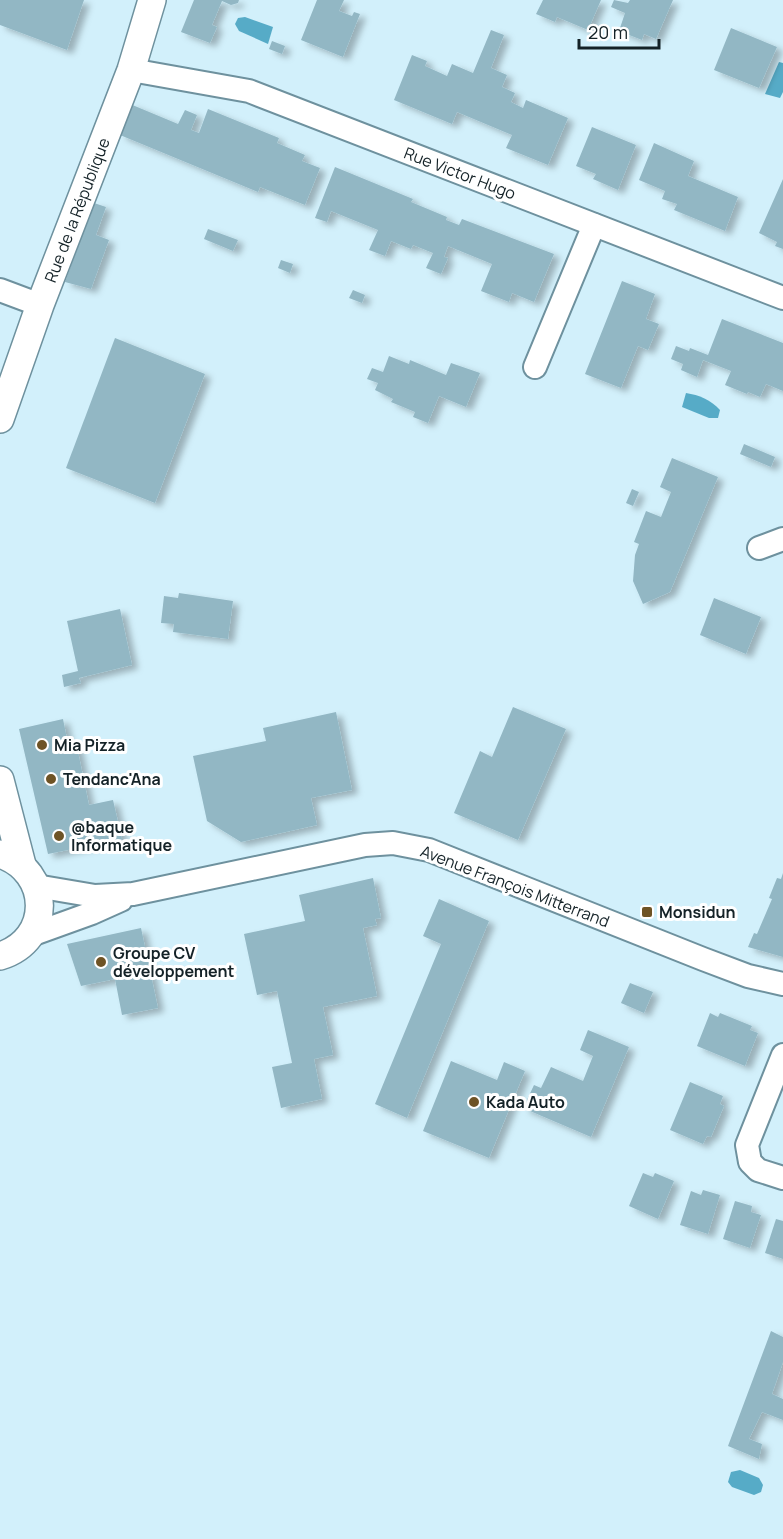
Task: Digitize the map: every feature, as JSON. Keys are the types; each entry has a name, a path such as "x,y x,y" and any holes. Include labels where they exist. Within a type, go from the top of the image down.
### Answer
{"street":[{"name":"Rue de la République","path":"0,419 40,305 131,70 152,0"},
{"name":"Rue Victor Hugo","path":"131,70 249,91 783,298"},
{"path":"535,367 594,225"},
{"path":"0,290 40,305"},
{"path":"759,548 783,539"},
{"path":"0,780 19,868 40,898 37,923 31,935 20,946 0,956"},
{"name":"Avenue François Mitterrand","path":"19,868 94,896 133,894 365,845 393,843 429,850 703,959 748,976 783,984"},
{"name":"Avenue François Mitterrand","path":"31,935 92,913 133,894"},
{"path":"783,1055 747,1145 750,1162 758,1170 783,1178"}],"water":[{"path":"245,17 273,27 268,44 239,31 235,24 238,18"},
{"path":"779,62 783,63 783,92 780,98 765,94"},
{"path":"686,393 713,403 720,410 718,418 709,418 682,407"},
{"path":"740,1470 759,1478 763,1485 761,1492 754,1495 732,1487 728,1482 731,1472"}],"building":[{"path":"0,0 84,0 67,50 0,25"},
{"path":"194,0 239,0 238,3 231,5 222,1 212,25 217,27 210,43 181,32"},
{"path":"317,0 344,0 339,11 352,16 354,12 360,14 343,57 301,40"},
{"path":"543,0 601,0 588,30 557,17 555,22 536,14"},
{"path":"614,0 628,3 630,0 673,0 656,39 644,34 642,40 619,31 625,13 611,7"},
{"path":"731,28 777,47 759,88 714,70"},
{"path":"491,30 504,35 491,68 507,75 502,87 515,93 511,102 523,108 526,100 568,118 548,165 506,148 512,135 457,112 452,124 394,100 412,55 427,61 425,66 447,76 452,64 473,73"},
{"path":"272,41 285,46 282,54 269,49"},
{"path":"130,104 178,124 185,110 197,115 191,130 199,133 208,109 279,138 277,143 305,155 302,161 320,168 305,205 260,187 258,192 120,135"},
{"path":"592,127 636,145 618,190 593,179 596,174 576,166"},
{"path":"654,143 694,161 688,176 738,197 725,231 674,210 677,204 662,199 665,191 639,180"},
{"path":"335,167 413,199 411,202 447,217 446,220 459,225 462,219 554,254 534,302 512,293 509,302 481,291 492,264 448,246 444,257 448,258 441,274 426,268 433,253 413,245 411,249 391,241 385,256 369,250 378,230 331,211 327,222 315,218"},
{"path":"783,179 783,249 775,246 777,242 759,233"},
{"path":"94,203 106,207 96,235 109,240 91,289 65,282"},
{"path":"208,229 238,240 233,251 204,239"},
{"path":"281,260 293,264 290,273 278,268"},
{"path":"622,281 655,294 646,319 659,324 648,350 638,346 621,388 585,374"},
{"path":"353,290 365,295 362,303 349,298"},
{"path":"722,319 783,343 783,391 766,384 760,397 748,392 747,394 725,385 731,371 703,360 697,377 681,370 683,364 671,359 676,346 689,351 690,348 708,355"},
{"path":"115,338 205,374 155,503 66,468"},
{"path":"389,356 409,364 410,360 446,375 451,363 480,373 466,407 439,396 428,423 413,417 415,412 391,402 393,399 375,390 378,383 367,379 372,368 383,372"},
{"path":"744,444 775,457 771,467 740,454"},
{"path":"672,458 718,477 670,592 643,604 633,581 635,555 639,544 634,542 646,511 661,517 671,492 660,487"},
{"path":"632,489 639,492 633,506 626,503"},
{"path":"179,593 233,601 228,639 173,632 174,624 161,623 164,596 178,598"},
{"path":"714,598 761,617 746,654 700,635"},
{"path":"120,609 132,665 79,678 81,683 64,687 62,675 78,671 67,621"},
{"path":"513,707 566,729 518,840 454,813 480,751 492,757"},
{"path":"336,712 352,790 311,798 317,825 241,842 207,821 193,756 266,741 263,728"},
{"path":"63,719 68,744 76,742 89,805 113,800 122,839 48,854 19,729"},
{"path":"783,873 783,957 748,947 754,933 757,934 772,899 769,898 777,878 781,879"},
{"path":"373,878 381,918 375,919 377,925 363,928 377,996 323,1007 333,1055 314,1059 322,1099 281,1108 272,1067 292,1063 277,991 257,995 244,934 305,921 299,895"},
{"path":"439,899 489,921 407,1118 375,1104 441,944 423,936"},
{"path":"141,928 158,1008 122,1015 115,979 81,986 67,944"},
{"path":"630,983 653,992 644,1013 621,1003"},
{"path":"710,1013 718,1017 720,1013 752,1026 750,1030 758,1033 745,1066 697,1046"},
{"path":"588,1030 629,1047 591,1137 523,1108 534,1085 541,1088 551,1067 583,1081 593,1056 580,1050"},
{"path":"451,1061 497,1080 504,1062 525,1071 489,1158 423,1131"},
{"path":"690,1082 723,1096 720,1104 724,1106 711,1137 707,1136 703,1144 670,1130"},
{"path":"643,1173 653,1177 655,1173 674,1181 658,1219 629,1206"},
{"path":"703,1190 720,1195 708,1234 680,1225 691,1191 701,1195"},
{"path":"735,1201 752,1206 751,1212 761,1215 750,1248 723,1239"},
{"path":"776,1219 783,1221 783,1259 765,1253"},
{"path":"771,1331 783,1337 783,1362 772,1394 783,1399 783,1420 762,1412 749,1439 762,1444 759,1459 728,1446"}],"place":[{"name":"Mia Pizza","path":"42,745"},
{"name":"Tendanc'Ana","path":"51,779"},
{"name":"@baque Informatique","path":"59,836"},
{"name":"Monsidun","path":"647,912"},
{"name":"Groupe CV développement","path":"101,962"},
{"name":"Kada Auto","path":"474,1102"}]}
